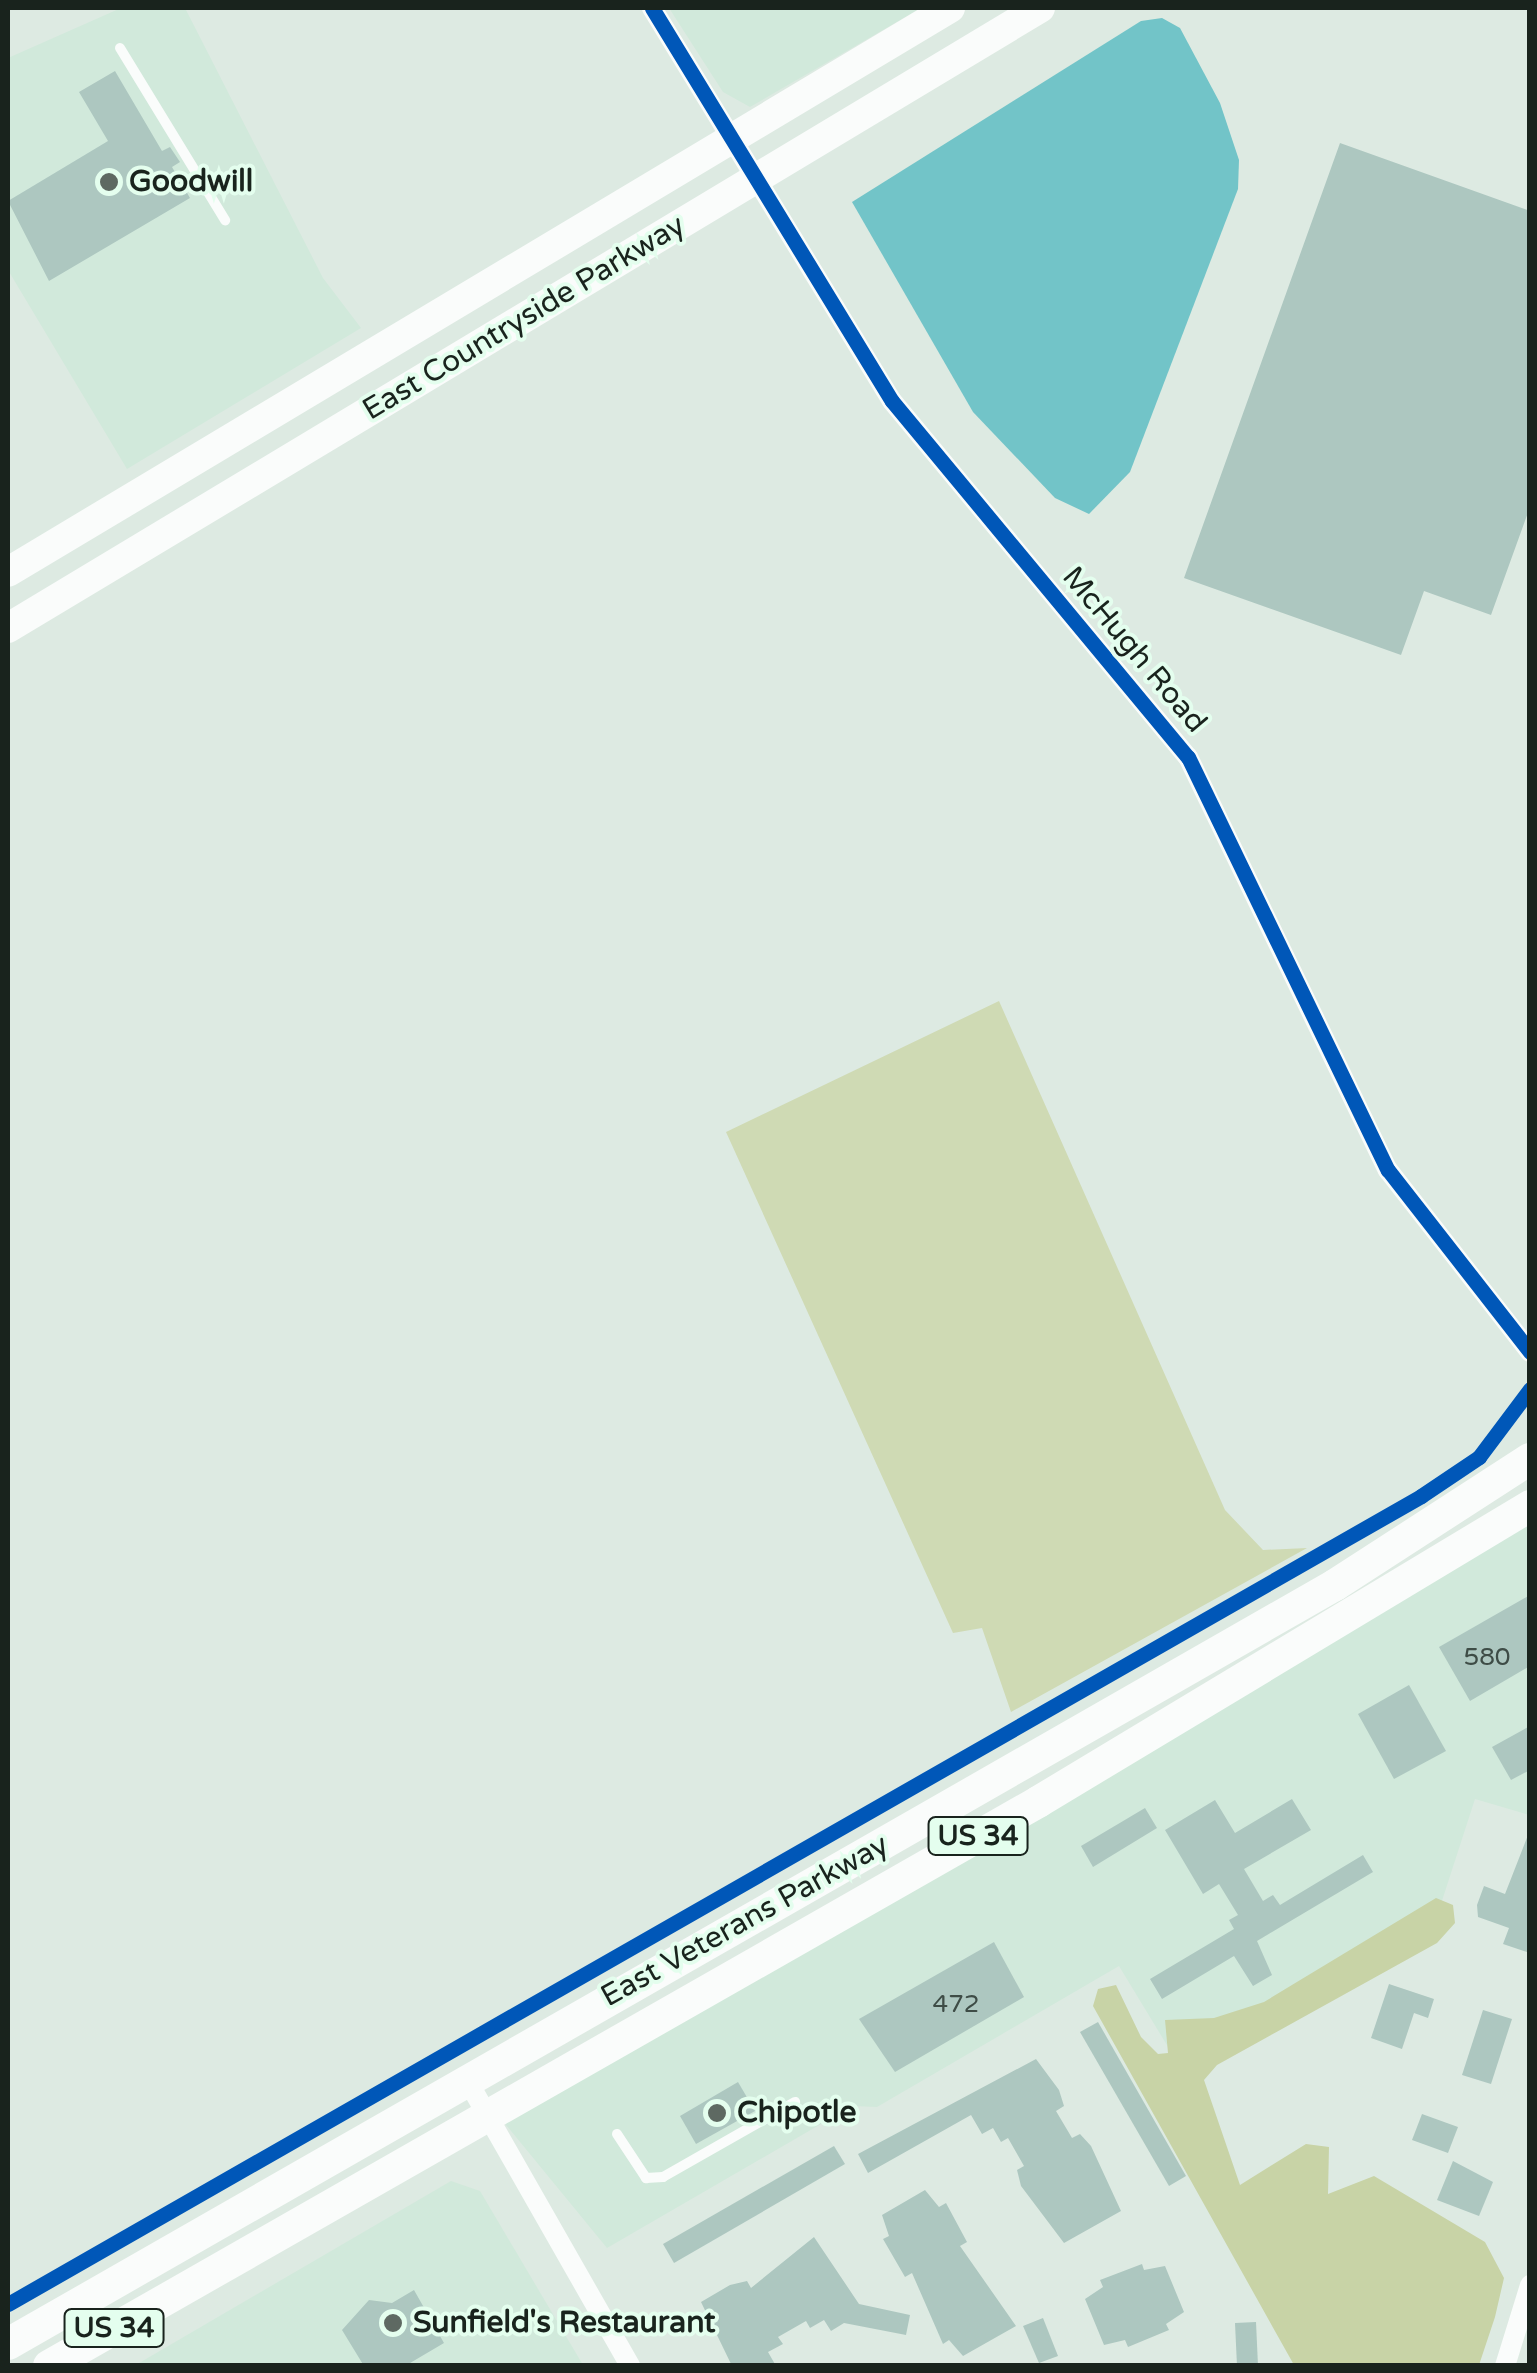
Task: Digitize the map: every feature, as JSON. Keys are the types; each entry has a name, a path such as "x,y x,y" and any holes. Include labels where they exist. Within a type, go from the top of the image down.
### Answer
{"main road":[{"name":"East Veterans Parkway","path":"8,2344 466,2078 1335,1585 1530,1459"},
{"name":"East Veterans Parkway","path":"49,2366 486,2113 1038,1802 1530,1506"}],"street":[{"name":"McHugh Road","path":"652,8 892,400 950,479 1129,678 1188,757 1388,1170 1530,1352"},
{"name":"East Countryside Parkway","path":"8,572 950,8"},
{"name":"East Countryside Parkway","path":"8,628 1040,8"},
{"path":"466,2078 630,2366"},
{"path":"1505,2366 1530,2285"}],"lane":[{"path":"120,48 225,220"},
{"path":"616,2134 646,2178 663,2177 794,2102"}],"shaded area":[{"path":"121,8 185,8 323,278 361,328 127,469 8,270 8,58"},
{"path":"669,8 921,8 750,107 723,92"},
{"path":"1529,1517 1529,1815 1475,1799 1438,1913 1179,2065 1119,1966 877,2107 852,2106 607,2248 498,2115"},
{"path":"451,2181 480,2191 583,2365 134,2366"}],"green space":[{"path":"999,1001 1225,1510 1263,1550 1307,1548 1011,1712 982,1628 953,1633 726,1132"},
{"path":"1436,1898 1453,1905 1455,1923 1437,1943 1217,2065 1204,2080 1240,2185 1306,2144 1329,2147 1328,2194 1374,2176 1485,2242 1504,2278 1495,2317 1479,2365 1294,2365 1093,2006 1098,1989 1116,1985 1141,2037 1158,2054 1168,2053 1165,2020 1214,2018 1264,2002"}],"water":[{"path":"1162,18 1180,28 1220,103 1239,160 1238,189 1130,472 1089,514 1055,498 973,412 852,202 1141,21"}],"building":[{"name":"Goodwill","path":"115,71 162,151 170,147 180,162 172,167 190,198 49,281 8,201 108,141 79,92"},
{"path":"1340,143 1530,211 1530,507 1491,615 1424,591 1401,655 1184,578"},
{"path":"1530,1595 1530,1666 1470,1701 1439,1647"},
{"path":"1409,1685 1446,1751 1394,1779 1358,1714"},
{"path":"1530,1726 1530,1770 1511,1780 1492,1747"},
{"path":"1292,1799 1311,1830 1244,1869 1263,1901 1273,1895 1280,1905 1363,1855 1373,1872 1257,1941 1272,1975 1253,1986 1234,1956 1162,1999 1150,1979 1234,1929 1229,1920 1238,1915 1219,1884 1203,1894 1165,1830 1215,1800 1235,1833"},
{"path":"1145,1808 1157,1828 1093,1867 1081,1846"},
{"path":"1530,1830 1530,1953 1503,1944 1509,1928 1478,1917 1477,1905 1484,1886 1505,1894"},
{"path":"994,1942 1024,1997 895,2072 859,2019"},
{"path":"1389,1984 1434,1999 1428,2018 1414,2013 1402,2049 1371,2038"},
{"path":"1483,2010 1512,2019 1491,2084 1462,2075"},
{"path":"1098,2022 1186,2176 1169,2186 1080,2032"},
{"path":"1036,2059 1059,2090 1064,2106 1056,2111 1072,2138 1080,2134 1091,2146 1121,2211 1064,2243 1021,2186 1017,2170 1024,2166 1008,2138 1001,2142 993,2128 982,2134 971,2115 868,2173 858,2154"},
{"name":"Chipotle","path":"738,2082 755,2111 696,2144 680,2116"},
{"path":"1422,2114 1458,2127 1448,2153 1412,2140"},
{"path":"834,2146 845,2164 674,2263 663,2244"},
{"path":"1453,2161 1493,2182 1479,2216 1437,2200"},
{"path":"925,2190 939,2207 946,2203 967,2242 960,2246 1016,2326 963,2356 949,2340 943,2344 912,2273 905,2277 883,2239 889,2236 882,2215"},
{"path":"814,2237 859,2304 910,2315 906,2335 844,2323 831,2331 824,2320 810,2328 806,2321 778,2337 783,2344 768,2352 776,2366 732,2366 701,2302 730,2285 747,2281 751,2288"},
{"path":"1142,2264 1144,2270 1165,2266 1184,2312 1166,2324 1169,2330 1128,2347 1125,2340 1104,2345 1085,2299 1103,2287 1100,2280"},
{"name":"Sunfield's Restaurant","path":"414,2290 444,2343 405,2366 364,2366 342,2330 369,2300 392,2303"},
{"path":"1043,2318 1058,2356 1039,2363 1023,2326"},
{"path":"1256,2322 1258,2366 1237,2366 1235,2323"}],"cycle path":[{"path":"652,8 892,401 1188,757 1388,1170 1530,1352"},
{"path":"8,2304 1421,1496 1479,1457 1530,1389"}],"place":[{"name":"Goodwill","path":"109,182"},
{"name":"Chipotle","path":"717,2113"},
{"name":"Sunfield's Restaurant","path":"393,2323"}]}
